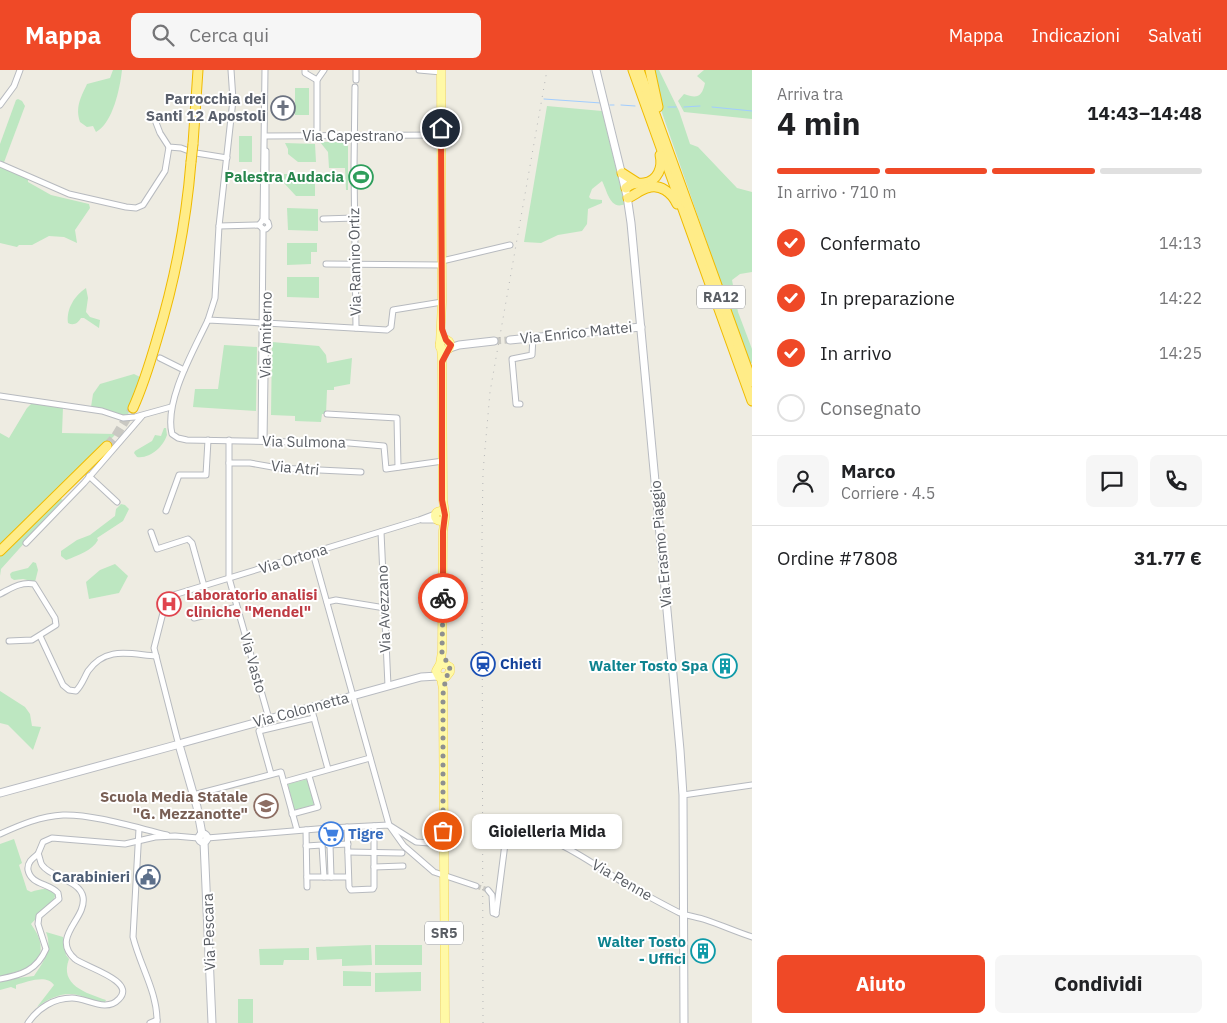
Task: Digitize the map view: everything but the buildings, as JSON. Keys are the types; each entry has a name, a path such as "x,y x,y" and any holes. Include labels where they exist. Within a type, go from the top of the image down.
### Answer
{"highway":[{"name":"RA12","path":"632,70 752,401"},
{"name":"RA12","path":"639,70 752,382"},
{"path":"650,70 659,113 665,129 664,136"},
{"path":"133,408 142,389 150,363 179,257 193,149 198,73"},
{"path":"622,173 636,182 645,183 656,176 661,166 660,154 652,134 653,126"},
{"path":"626,188 636,182"},
{"path":"628,198 648,187 664,189 674,198 685,226 690,229"},
{"path":"0,551 107,446"}],"main road":[{"name":"SR5","path":"441,71 442,329 446,346 442,360 443,461 440,516 443,531 442,652 443,665 451,671 443,677"},
{"name":"SR5","path":"443,665 436,672 443,677"},
{"name":"SR5","path":"443,677 445,1023"}],"street":[{"path":"0,104 14,86 20,70"},
{"path":"0,396 102,410 123,418 143,415 171,406 184,370 208,320 215,298 220,226 234,100 231,70"},
{"name":"Via Amiterno","path":"262,441 265,322 264,70"},
{"path":"305,70 306,73 317,80"},
{"path":"317,136 317,80 324,70"},
{"path":"356,70 356,80"},
{"path":"419,70 441,71"},
{"name":"Via Erasmo Piaggio","path":"596,70 628,198 641,327 683,795 684,1023"},
{"name":"Via Ramiro Ortiz","path":"355,87 356,328"},
{"path":"0,164 69,194 136,208 143,205 165,171 169,147 156,126 155,120"},
{"name":"Via Capestrano","path":"264,136 441,135"},
{"path":"169,147 193,149 227,158"},
{"path":"323,219 355,218"},
{"path":"220,226 264,225"},
{"path":"326,264 442,263 510,245"},
{"name":"Via Ramiro Ortiz","path":"208,320 387,330 391,327 393,310 442,302"},
{"name":"Via Enrico Mattei","path":"510,340 641,327"},
{"path":"520,404 516,404 512,359 532,355 533,338"},
{"path":"446,346 494,341"},
{"path":"160,358 184,370"},
{"name":"Via Sulmona","path":"171,406 170,425 172,434 178,438 349,443 384,446 386,470 398,467"},
{"path":"327,414 398,418 398,467 443,461"},
{"path":"26,543 143,415"},
{"path":"166,511 178,475 206,476 208,440"},
{"name":"Via Vasto","path":"229,440 228,578 269,719"},
{"name":"Via Atri","path":"229,463 250,463 278,468 361,472"},
{"path":"89,476 117,502"},
{"name":"Via Ortona","path":"156,656 154,648 167,597 419,520 440,516"},
{"path":"151,532 158,548 188,539 192,543 204,586"},
{"name":"Via Avezzano","path":"381,532 388,686"},
{"path":"313,552 389,825 410,852 434,872 476,886"},
{"path":"0,594 16,585 24,583 34,584 55,618 56,624 40,636 32,640 9,641"},
{"path":"327,602 336,600 385,608"},
{"path":"194,618 236,607"},
{"path":"40,636 63,685 69,690 76,691 98,659 114,652 156,656 179,744"},
{"path":"421,677 443,665"},
{"path":"421,677 443,677"},
{"name":"Via Colonnetta","path":"0,793 421,677"},
{"path":"311,707 328,770"},
{"path":"271,774 259,732 314,718"},
{"name":"Via Pescara","path":"179,744 203,838 212,1023"},
{"path":"284,782 370,758"},
{"path":"193,794 281,772 296,830"},
{"path":"292,814 318,807 309,776"},
{"path":"683,795 752,785"},
{"path":"0,834 44,818 63,815 80,816 175,836 203,838 389,825 416,842 443,844"},
{"path":"347,827 348,877 351,890 373,889 374,887 374,826"},
{"path":"139,829 134,936 138,953 156,1001 157,1022 150,1023"},
{"path":"306,830 307,888"},
{"name":"Via Penne","path":"488,890 492,896 493,913 496,914 506,836 512,834 529,835 563,846 626,884 684,914 752,937"},
{"path":"0,979 36,966 46,949 38,924 39,916 58,899 58,893 55,889 33,880 29,874 28,867 32,859 38,854 43,842 52,838 125,844 146,839 175,836"},
{"path":"306,846 348,844"},
{"path":"322,845 324,877"},
{"path":"330,845 331,877"},
{"path":"348,852 402,853"},
{"path":"28,1023 44,1006 59,999 74,998 96,1004 114,1004 121,998 123,990 119,982 76,959 70,952 66,943 67,935 84,905 83,895 77,887 43,865 38,854"},
{"path":"374,867 403,866"},
{"path":"307,878 348,877"}],"green space":[{"path":"113,70 122,70 115,104 107,121 96,132 93,126 87,127 80,122 79,102 87,84 110,78"},
{"path":"652,70 659,70 679,111 690,144 698,147 737,188 752,192 752,272 740,274 732,280 738,312 752,349 752,363 749,364 660,107"},
{"path":"704,70 752,70 752,119 684,112 678,101 684,94 698,96 700,94 705,83 697,76"},
{"path":"295,88 309,88 309,115 295,115"},
{"path":"18,99 25,106 3,165 0,163 0,144"},
{"path":"547,106 602,111 625,204 616,205 612,202 602,181 592,189 589,197 602,200 602,203 588,209 587,224 582,231 558,235 541,243 524,242"},
{"path":"239,136 252,136 252,162 239,162"},
{"path":"320,142 348,142 348,190 346,190 345,168 329,168 328,152"},
{"path":"285,143 315,144 316,162 298,162 288,154"},
{"path":"0,166 28,179 28,182 51,195 89,204 90,208 75,230 77,243 64,237 49,236 32,245 19,245 17,247 0,243"},
{"path":"284,174 315,174 315,196 296,196 283,182"},
{"path":"287,208 318,209 318,231 288,230"},
{"path":"287,243 317,243 317,252 311,252 311,264 287,265"},
{"path":"287,277 319,277 319,298 287,297"},
{"path":"86,288 88,298 86,312 90,317 100,320 99,328 84,318 81,318 74,324 68,323 68,313 72,303 78,294"},
{"path":"272,342 319,346 326,355 327,363 352,358 350,384 334,387 334,390 327,390 326,414 322,414 321,422 295,421 295,416 271,415"},
{"path":"224,345 257,347 256,411 193,407 195,389 218,389"},
{"path":"134,374 142,378 127,417 91,407 93,394 100,384"},
{"path":"32,403 63,407 62,433 116,434 0,548 0,433 9,438"},
{"path":"164,428 166,428 167,435 159,448 147,456 137,457 134,453 135,451 152,441 155,435 161,436"},
{"path":"59,498 63,500 1,569 0,576 0,555"},
{"path":"121,504 129,509 123,521 97,538 96,544 84,552 66,560 61,556 61,551 77,540 90,535 115,516 116,509"},
{"path":"33,562 36,563 38,570 35,582 11,578 10,574 12,572 28,568"},
{"path":"115,564 128,576 119,593 89,599 86,582 100,570"},
{"path":"0,691 25,707 30,714 32,726 41,727 33,750 8,725 0,723"},
{"path":"308,779 314,805 294,810 288,784"},
{"path":"14,839 22,863 19,865 27,890 31,892 47,889 56,892 50,904 31,924 40,941 39,959 28,968 0,977 0,844"},
{"path":"46,932 63,937 66,955 69,959 67,968 71,982 83,991 106,1000 105,1002 67,994 51,999 37,1007 54,985 42,979 16,985 16,989 11,987 0,990 0,980 34,976 44,961 48,950"},
{"path":"371,945 372,965 342,966 342,959 317,960 316,947"},
{"path":"375,945 422,945 422,965 375,965"},
{"path":"309,948 309,960 284,960 283,965 260,965 259,949"},
{"path":"343,971 371,972 371,986 343,986"},
{"path":"421,972 421,991 375,992 375,973"},
{"path":"238,999 253,999 253,1023 238,1023"}],"waterway":[{"path":"544,99 601,103"},
{"path":"621,105 635,106"},
{"path":"684,107 700,106"},
{"path":"668,107 676,107"},
{"path":"712,107 752,111"}],"tunnel":[{"path":"494,341 510,340"},
{"path":"107,446 115,437 133,408"},
{"path":"476,886 488,890"}],"railway":[{"path":"483,1023 483,472 490,392 547,70"}],"way so far":[{"path":"443,598 442,652 446,664 450,667 451,671 449,676 446,677 443,689 443,831"}],"place":[{"name":"Parrocchia dei Santi 12 Apostoli","path":"283,108"},
{"name":"Palestra Audacia","path":"361,177"},
{"name":"Laboratorio analisi cliniche \"Mendel\"","path":"169,604"},
{"name":"Chieti","path":"483,664"},
{"name":"Walter Tosto Spa","path":"725,666"},
{"name":"Scuola Media Statale \"G. Mezzanotte\"","path":"266,806"},
{"name":"Gioielleria Mida","path":"443,831"},
{"name":"Tigre","path":"331,834"},
{"name":"Carabinieri","path":"148,877"},
{"name":"Walter Tosto - Uffici","path":"703,951"}],"route":[{"path":"441,128 442,329 446,340 451,345 442,360 442,500 445,515 443,531 443,598"}]}
